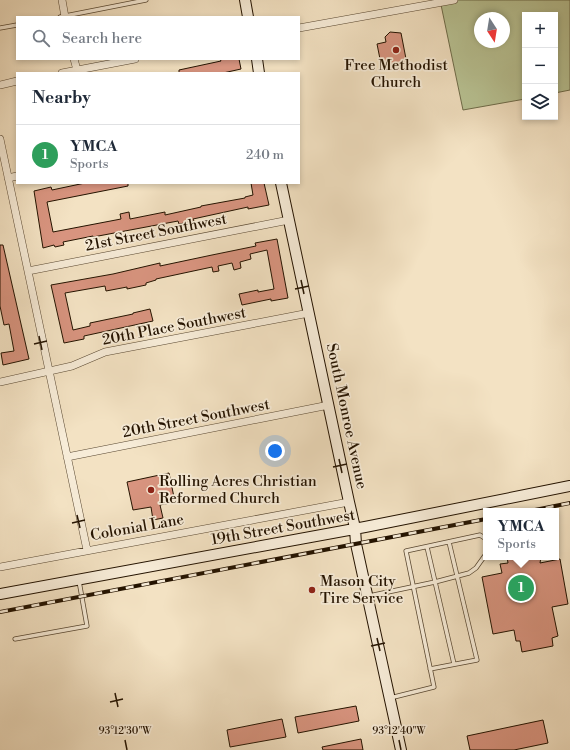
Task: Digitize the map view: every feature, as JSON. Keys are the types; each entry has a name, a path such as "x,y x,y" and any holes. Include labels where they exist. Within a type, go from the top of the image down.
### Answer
{"main road":[{"path":"244,0 248,16"},
{"path":"257,60 259,72"},
{"name":"South Monroe Avenue","path":"282,184 400,750"},
{"name":"19th Street Southwest","path":"0,594 355,528 570,486"}],"street":[{"path":"62,0 63,16"},
{"path":"300,28 454,0"},
{"path":"74,60 76,70"},
{"path":"67,72 130,60"},
{"path":"0,85 16,81"},
{"path":"0,138 87,550"},
{"path":"8,178 16,176"},
{"name":"21st Street Southwest","path":"28,271 289,220"},
{"name":"20th Place Southwest","path":"0,382 72,366 105,352 309,313"},
{"name":"20th Street Southwest","path":"67,457 329,405"},
{"name":"Colonial Lane","path":"0,566 349,502"}],"lane":[{"path":"68,16 146,0"},
{"path":"0,28 16,25"},
{"path":"389,698 434,687 406,551 480,535 483,537"},
{"path":"430,669 477,660 449,542"},
{"path":"427,547 454,664"},
{"path":"367,596 436,582 469,573 476,568 483,558"},
{"path":"15,639 87,626 79,580"}],"green space":[{"path":"440,0 570,0 570,90 558,92 558,12 522,12 522,100 463,110"}],"building":[{"path":"390,32 401,33 407,64 382,69 377,44 386,42 385,37"},
{"path":"239,60 241,69 228,72 179,72 179,70 221,61"},
{"path":"80,184 128,184 128,186 47,202 53,232 121,219 120,214 129,212 130,219 165,212 165,215 201,206 245,198 253,195 251,184 264,184 269,205 248,209 248,207 193,219 194,221 179,224 178,221 93,236 63,242 64,245 55,247 54,245 43,248 34,191 51,187 52,190"},
{"path":"277,239 288,298 271,301 271,299 242,305 239,294 258,290 258,292 274,289 267,250 250,254 251,259 240,262 241,268 234,270 232,263 218,266 219,271 213,272 212,267 156,279 146,283 146,285 127,289 127,287 106,291 105,286 65,293 73,330 90,326 90,323 150,309 153,321 84,336 84,339 64,343 51,285 113,274 160,263 160,266 256,246 255,243"},
{"path":"0,245 3,245 29,359 3,365 1,353 14,351 9,324 4,325 0,306"},
{"path":"169,473 175,502 160,505 163,518 153,520 151,507 133,510 127,482"},
{"path":"560,559 568,604 552,607 558,636 552,638 553,646 522,652 520,641 516,641 514,630 493,634 482,577 502,573 500,564 508,563 508,560 540,560 540,563"},
{"path":"356,706 359,721 298,733 295,717"},
{"path":"282,719 286,737 230,747 227,730"},
{"path":"543,720 548,743 514,750 470,750 467,736"},
{"path":"361,739 363,750 323,750 322,747"}],"railway":[{"path":"545,508 570,503"},
{"path":"0,612 483,520"}],"place":[{"name":"Free Methodist Church","path":"396,50"},
{"name":"Rolling Acres Christian Reformed Church","path":"151,490"},
{"name":"YMCA","path":"521,588"},
{"name":"Mason City Tire Service","path":"312,590"}]}
